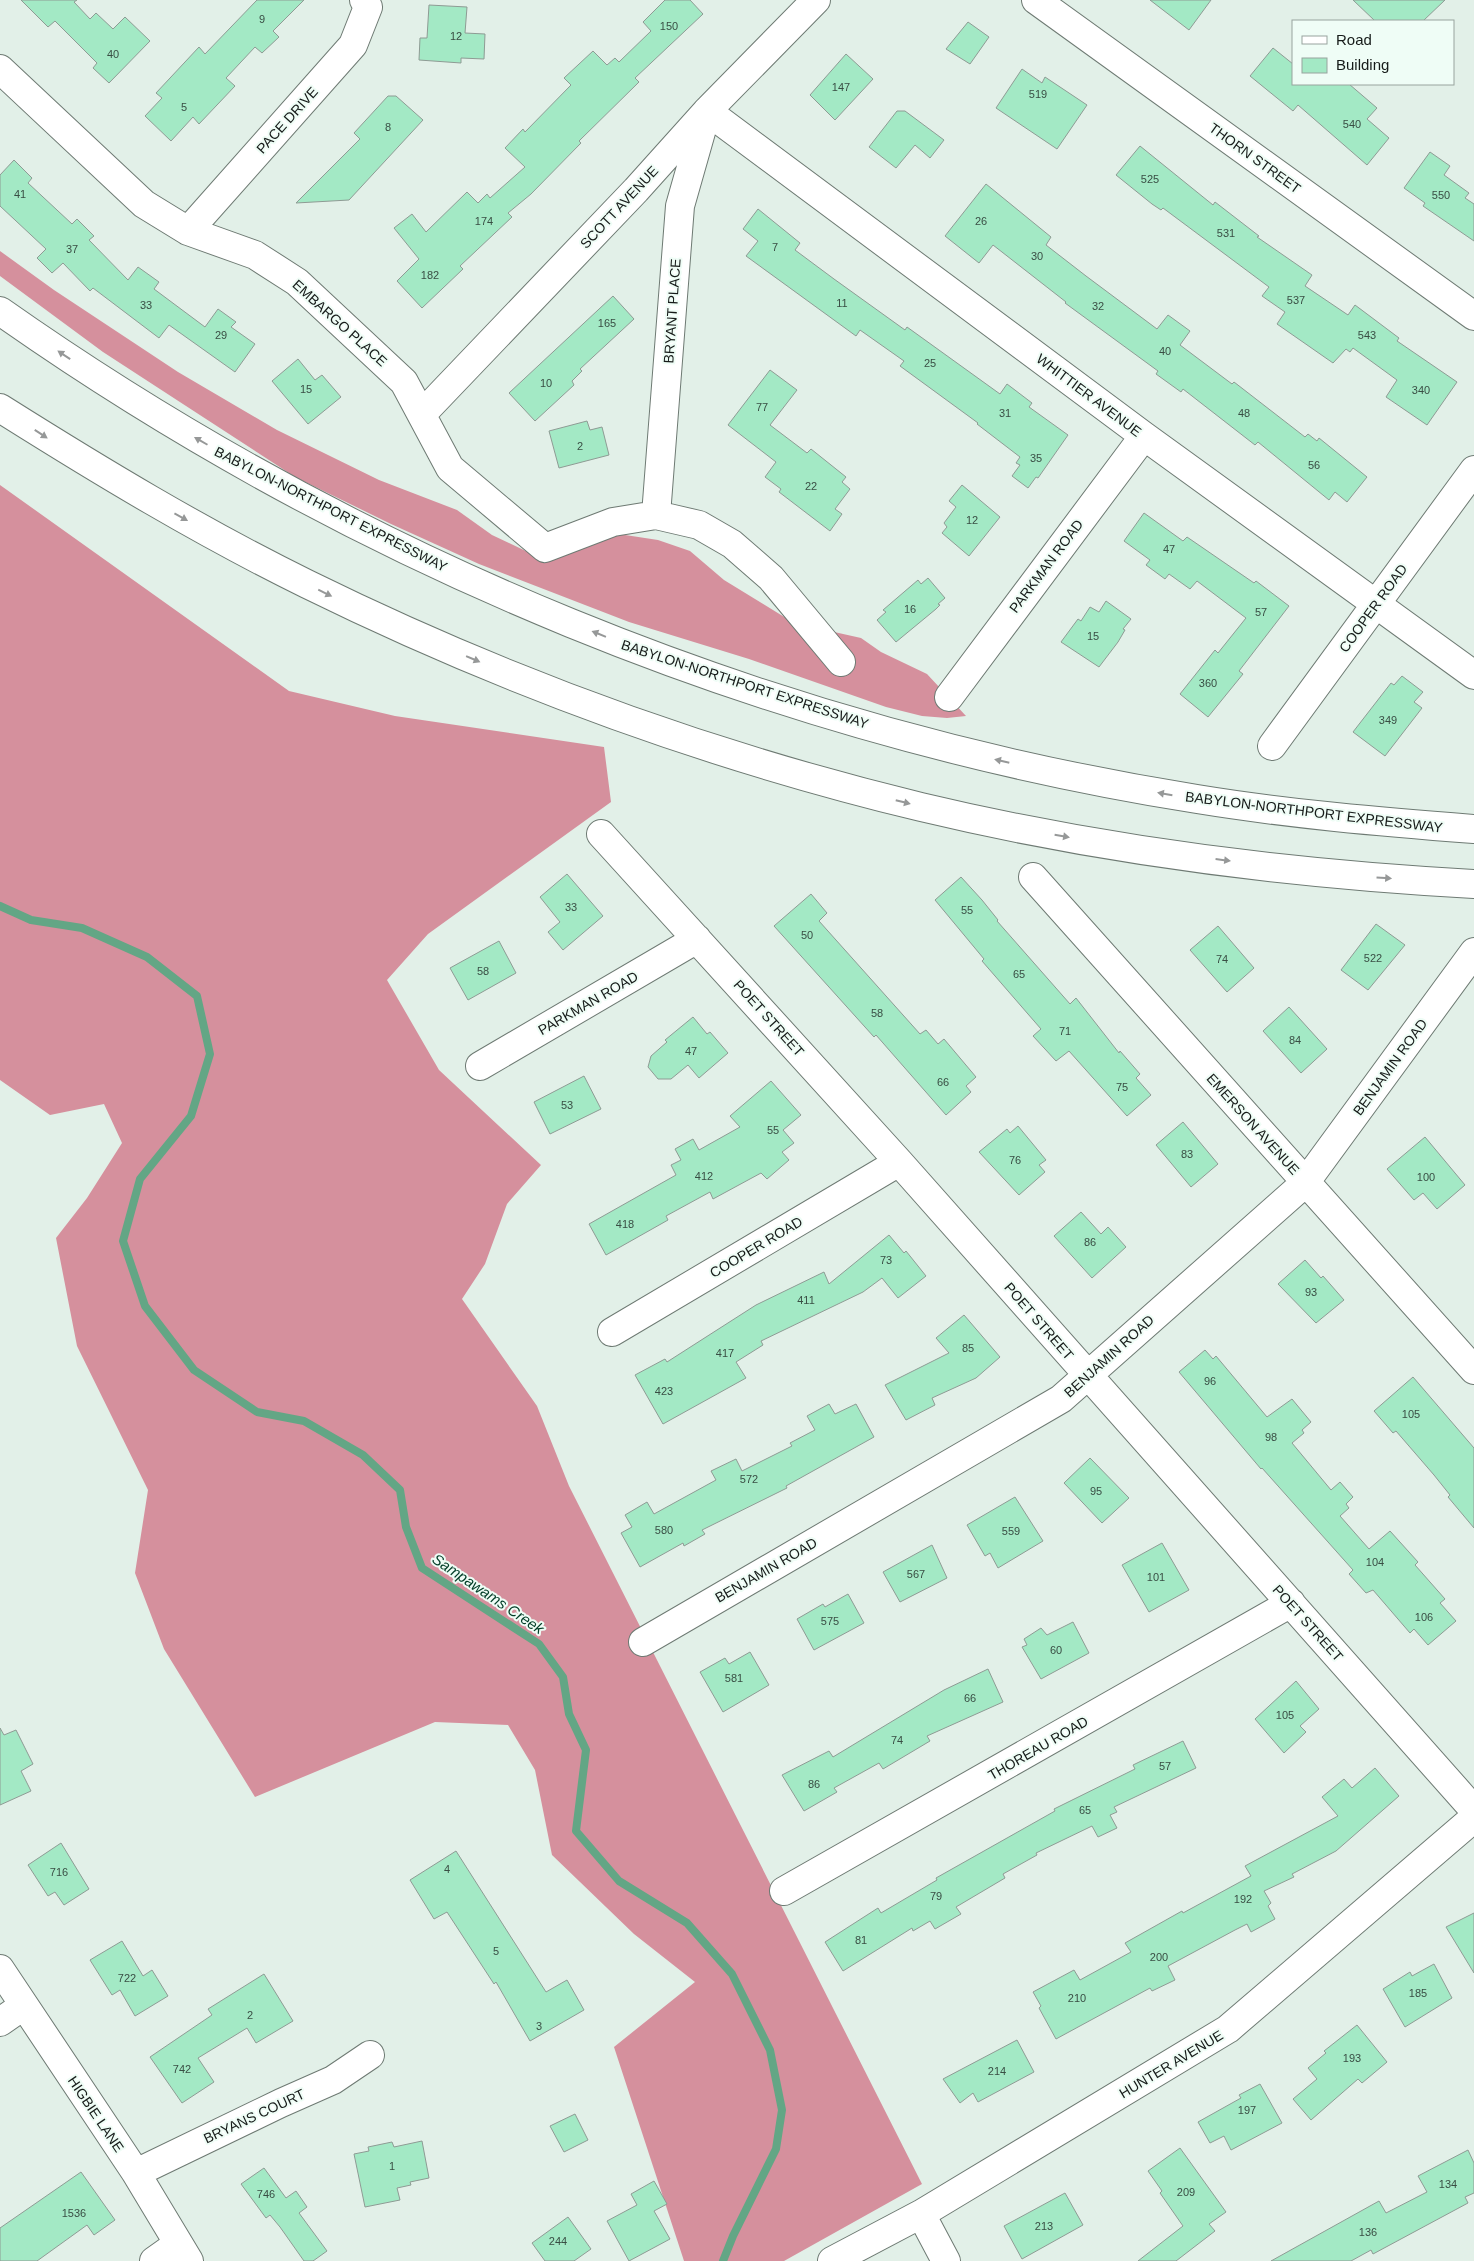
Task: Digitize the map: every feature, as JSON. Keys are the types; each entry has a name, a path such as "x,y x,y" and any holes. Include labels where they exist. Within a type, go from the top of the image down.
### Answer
{"street":[{"name":"PACE DRIVE","path":"188,231 353,45 368,7 364,0"},
{"name":"SCOTT AVENUE","path":"422,414 636,190 707,111 816,0"},
{"name":"THORN STREET","path":"1036,0 1474,316"},
{"name":"EMBARGO PLACE","path":"0,69 144,204 188,231 255,255 297,282 404,382 450,468 545,548 613,522 656,515"},
{"name":"WHITTIER AVENUE","path":"707,111 1144,436 1474,675"},
{"name":"BRYANT PLACE","path":"656,515 680,206 707,111"},
{"name":"BABYLON-NORTHPORT EXPRESSWAY","path":"0,311 154,414 346,520 479,583 678,665 911,738 1059,773 1198,800 1274,810 1474,829"},
{"path":"0,408 174,514 237,548 371,615 504,672 574,699 779,769 923,807 1119,845 1310,871 1474,884"},
{"name":"PARKMAN ROAD","path":"949,697 1144,436"},
{"name":"COOPER ROAD","path":"1272,746 1474,470"},
{"path":"656,515 699,525 732,544 772,578 841,662"},
{"name":"POET STREET","path":"601,834 899,1162 1474,1810"},
{"name":"EMERSON AVENUE","path":"1033,877 1474,1370"},
{"name":"PARKMAN ROAD","path":"480,1066 697,939"},
{"name":"BENJAMIN ROAD","path":"643,1642 1061,1399 1305,1183 1474,952"},
{"name":"COOPER ROAD","path":"612,1332 899,1162"},
{"name":"THOREAU ROAD","path":"784,1891 1291,1603"},
{"name":"HUNTER AVENUE","path":"832,2261 921,2214 1228,2029 1474,1818"},
{"name":"HIGBIE LANE","path":"0,1969 136,2173 184,2253"},
{"path":"0,2022 23,2006"},
{"name":"BRYANS COURT","path":"136,2173 333,2080 370,2055"},
{"path":"921,2214 946,2261"},
{"path":"154,2261 184,2253"}],"shaded area":[{"path":"0,251 54,290 178,372 277,430 379,480 457,510 492,535 530,553 612,533 658,540 690,551 724,580 794,623 861,638 881,652 927,674 966,716 947,718 922,716 886,707 749,659 629,622 479,564 391,524 295,477 103,352 0,276"},
{"path":"0,485 289,691 395,716 604,747 611,802 428,934 387,980 439,1070 541,1165 507,1204 485,1264 462,1299 537,1406 569,1486 922,2184 784,2261 684,2261 614,2047 695,1982 634,1934 552,1855 535,1770 508,1725 435,1722 255,1797 164,1649 135,1573 148,1490 77,1346 56,1238 87,1198 122,1143 104,1104 50,1115 0,1080"}],"building":[{"path":"21,0 77,0 74,2 90,19 96,13 113,29 125,17 150,41 109,83 93,68 97,63 55,21 48,27"},
{"path":"257,0 304,0 273,31 279,37 262,53 255,47 226,78 235,86 199,124 193,117 171,141 145,116 162,98 156,93 199,47 205,54"},
{"path":"665,0 690,0 703,14 635,78 639,82 579,141 581,143 531,194 508,213 512,217 460,266 463,269 422,308 397,281 419,259 394,228 412,214 426,232 467,192 478,203 487,194 490,198 525,167 505,148 523,129 525,132 571,85 564,78 593,51 607,65 615,58 619,62 651,31 643,22"},
{"path":"1150,0 1211,0 1189,30"},
{"path":"1353,0 1445,0 1424,20 1374,20"},
{"path":"429,5 467,7 465,33 485,34 484,59 461,58 461,63 419,60 420,38 427,38"},
{"path":"968,22 989,37 970,64 946,49"},
{"path":"1273,48 1292,63 1292,85 1350,85 1377,108 1367,119 1389,138 1367,165 1298,105 1293,111 1250,76"},
{"path":"846,54 873,79 835,120 810,95"},
{"path":"1022,69 1042,83 1045,77 1087,105 1057,149 996,108"},
{"path":"388,96 396,96 423,120 349,200 296,203 360,139 354,133"},
{"path":"897,111 905,111 944,140 930,158 915,145 896,168 869,147"},
{"path":"1140,146 1213,205 1215,202 1259,236 1257,237 1312,275 1305,286 1348,315 1355,305 1399,338 1397,341 1457,382 1427,425 1386,397 1397,380 1353,348 1350,352 1346,349 1333,363 1277,324 1285,312 1262,296 1269,287 1163,208 1161,210 1152,204 1116,175"},
{"path":"1430,152 1450,166 1444,175 1469,193 1465,198 1474,204 1474,241 1423,206 1425,203 1404,188"},
{"path":"14,160 32,178 28,183 72,224 77,219 94,236 89,240 128,280 138,267 159,282 154,289 205,327 218,309 236,322 231,327 255,344 235,372 169,325 159,338 93,288 90,291 63,263 52,273 37,258 46,249 0,206 0,175"},
{"path":"986,184 1051,237 1046,245 1086,276 1157,329 1168,315 1190,331 1180,345 1232,384 1234,382 1305,437 1308,434 1317,441 1319,438 1367,477 1347,502 1335,492 1329,500 1258,442 1255,445 1183,389 1181,392 1156,374 1158,371 1065,303 993,245 979,263 945,236"},
{"path":"758,209 800,243 795,250 834,279 905,330 907,327 1000,394 1007,384 1032,403 1029,407 1068,435 1038,478 1036,477 1028,488 1012,476 1020,465 1016,463 1020,457 978,423 900,366 904,361 860,330 856,336 746,256 758,241 743,229"},
{"path":"613,296 634,319 580,369 582,371 572,381 574,385 535,421 509,393"},
{"path":"298,359 315,380 322,375 341,397 308,424 272,381"},
{"path":"770,370 797,390 770,425 807,453 811,449 846,477 842,482 850,489 835,509 842,514 830,531 779,492 781,489 765,477 776,462 728,425"},
{"path":"587,421 590,430 602,427 609,455 559,468 549,431"},
{"path":"962,485 1000,517 969,556 942,533 947,527 944,523 956,507 949,501"},
{"path":"1144,513 1183,541 1187,537 1254,583 1256,581 1289,606 1239,671 1243,674 1208,717 1180,694 1215,650 1218,653 1246,618 1197,581 1190,589 1169,574 1165,579 1146,565 1150,560 1124,541"},
{"path":"928,578 945,598 938,604 940,605 936,609 896,642 877,620 886,612 883,610 918,580 921,584"},
{"path":"1106,601 1131,619 1123,629 1125,630 1118,642 1099,667 1061,642 1078,619 1081,621 1090,607 1099,612"},
{"path":"1402,676 1423,692 1414,702 1422,708 1385,756 1353,732 1391,683 1394,685"},
{"path":"567,874 603,916 563,950 548,932 560,922 540,897"},
{"path":"961,877 1070,1004 1076,998 1119,1053 1120,1051 1140,1074 1136,1078 1151,1095 1127,1116 1069,1051 1056,1061 1033,1036 1041,1029 982,961 984,959 935,900"},
{"path":"811,894 827,913 819,921 920,1034 926,1030 938,1044 944,1039 976,1077 966,1086 971,1092 946,1115 876,1035 874,1037 774,926"},
{"path":"1376,924 1405,945 1368,990 1341,970"},
{"path":"1218,926 1254,968 1227,992 1190,950"},
{"path":"499,941 516,973 468,1000 450,968"},
{"path":"1289,1007 1327,1049 1301,1073 1263,1031"},
{"path":"693,1017 707,1034 710,1032 728,1053 699,1078 688,1065 671,1079 658,1079 648,1067 651,1056 667,1042 665,1040"},
{"path":"584,1076 601,1109 550,1134 534,1102"},
{"path":"771,1081 801,1115 783,1130 794,1143 782,1152 789,1160 767,1179 761,1173 713,1199 710,1192 666,1216 668,1220 606,1255 589,1224 676,1175 671,1165 681,1160 675,1149 693,1139 699,1150 740,1127 730,1116"},
{"path":"1183,1122 1218,1164 1191,1187 1156,1145"},
{"path":"1018,1126 1046,1160 1039,1165 1045,1172 1019,1195 979,1152 1007,1129 1010,1133"},
{"path":"1425,1137 1465,1185 1437,1209 1423,1193 1414,1200 1387,1169"},
{"path":"1081,1212 1101,1234 1108,1227 1126,1247 1092,1278 1054,1236"},
{"path":"889,1235 904,1253 906,1251 926,1276 898,1298 882,1278 863,1292 761,1341 763,1345 736,1362 746,1378 663,1424 635,1375 665,1359 667,1362 756,1305 824,1272 829,1284"},
{"path":"1305,1260 1321,1278 1323,1276 1344,1300 1316,1323 1278,1284"},
{"path":"964,1315 1000,1357 976,1378 932,1398 935,1405 906,1420 885,1385 949,1353 936,1338"},
{"path":"1205,1350 1213,1359 1216,1356 1267,1417 1292,1399 1311,1422 1302,1430 1304,1433 1292,1443 1331,1490 1340,1482 1353,1497 1346,1504 1349,1508 1340,1516 1369,1549 1390,1531 1418,1562 1415,1565 1445,1599 1440,1603 1456,1621 1428,1645 1414,1629 1410,1633 1373,1590 1366,1593 1349,1574 1353,1570 1261,1469 1179,1372"},
{"path":"1413,1377 1474,1448 1474,1528 1448,1497 1450,1495 1434,1475 1396,1431 1393,1433 1374,1411"},
{"path":"829,1404 835,1414 856,1404 874,1437 786,1486 787,1488 702,1530 705,1534 684,1546 683,1543 640,1567 621,1533 632,1527 625,1515 647,1502 654,1514 716,1480 711,1471 736,1459 742,1471 792,1446 790,1443 815,1430 807,1416"},
{"path":"1090,1458 1129,1498 1102,1523 1064,1483"},
{"path":"1015,1497 1043,1541 998,1568 990,1553 985,1556 967,1525"},
{"path":"1162,1543 1189,1590 1149,1612 1122,1565"},
{"path":"932,1545 947,1578 900,1602 883,1572"},
{"path":"848,1594 864,1623 814,1650 797,1619 823,1604 825,1607"},
{"path":"1073,1622 1089,1653 1041,1679 1022,1647 1027,1645 1024,1639 1041,1628 1047,1635"},
{"path":"750,1652 769,1685 723,1712 700,1672 725,1658 729,1664"},
{"path":"988,1669 1003,1702 927,1736 930,1741 883,1769 879,1763 834,1788 837,1792 804,1811 782,1775 829,1751 833,1757 944,1690"},
{"path":"1296,1681 1319,1709 1300,1726 1306,1732 1284,1753 1255,1719"},
{"path":"0,1728 4,1735 16,1730 33,1764 21,1771 31,1791 0,1805"},
{"path":"1183,1741 1196,1768 1114,1807 1117,1812 1110,1815 1117,1828 1098,1837 1092,1826 1036,1853 1037,1855 1003,1874 1005,1878 956,1907 961,1914 935,1929 930,1921 913,1931 912,1928 843,1971 825,1942 878,1908 881,1913 937,1880 936,1878 1055,1811 1054,1809 1135,1769 1133,1765"},
{"path":"1375,1768 1399,1796 1336,1851 1292,1874 1294,1877 1264,1891 1271,1903 1268,1906 1275,1919 1251,1932 1247,1924 1168,1966 1175,1980 1152,1991 1150,1988 1056,2039 1039,2008 1041,2006 1033,1992 1074,1970 1080,1980 1131,1952 1125,1943 1251,1876 1245,1866 1338,1816 1322,1797 1344,1779 1352,1788"},
{"path":"61,1843 89,1889 64,1905 55,1892 48,1896 28,1865"},
{"path":"456,1851 546,1992 567,1980 584,2010 530,2041 496,1982 494,1984 447,1912 434,1919 410,1880"},
{"path":"1474,1913 1474,1973 1446,1927"},
{"path":"122,1941 143,1976 152,1970 168,1996 135,2016 120,1990 112,1995 90,1960"},
{"path":"1434,1964 1452,1998 1405,2027 1383,1989 1410,1972 1412,1976"},
{"path":"264,1974 293,2021 256,2043 247,2028 198,2058 214,2082 182,2103 150,2057 212,2015 208,2009"},
{"path":"1357,2025 1387,2062 1362,2083 1358,2079 1311,2120 1293,2099 1317,2079 1308,2068 1326,2053 1324,2051"},
{"path":"1017,2040 1034,2072 978,2102 973,2093 960,2103 943,2079"},
{"path":"1260,2084 1282,2123 1231,2150 1224,2136 1210,2143 1198,2122 1241,2098 1239,2095"},
{"path":"575,2114 588,2140 564,2152 550,2126"},
{"path":"422,2141 429,2178 410,2182 411,2185 397,2188 400,2200 365,2207 354,2154 369,2151 368,2147 392,2142 394,2147"},
{"path":"1180,2148 1226,2212 1209,2224 1215,2231 1176,2261 1138,2261 1183,2226 1160,2193 1162,2191 1148,2171"},
{"path":"1468,2150 1474,2163 1474,2193 1465,2197 1468,2203 1373,2254 1371,2250 1351,2261 1271,2261 1379,2201 1386,2213 1427,2192 1418,2176"},
{"path":"264,2168 286,2198 296,2191 307,2207 299,2213 327,2251 313,2261 304,2261 280,2227 270,2215 266,2218 241,2184"},
{"path":"81,2172 115,2220 94,2235 87,2225 37,2261 0,2261 0,2228"},
{"path":"654,2181 667,2204 654,2211 670,2239 629,2261 607,2221 637,2205 631,2194"},
{"path":"1065,2193 1083,2225 1022,2259 1004,2226"},
{"path":"568,2217 591,2249 574,2261 545,2261 532,2243"}],"waterway":[{"name":"Sampawams Creek","path":"0,906 31,920 82,928 147,957 197,996 210,1054 191,1116 140,1179 123,1241 145,1306 194,1370 257,1412 304,1421 363,1455 400,1490 406,1527 422,1568 539,1644 563,1677 569,1714 586,1750 576,1831 619,1881 687,1923 732,1974 770,2050 782,2110 776,2149 733,2236 723,2261"}]}
